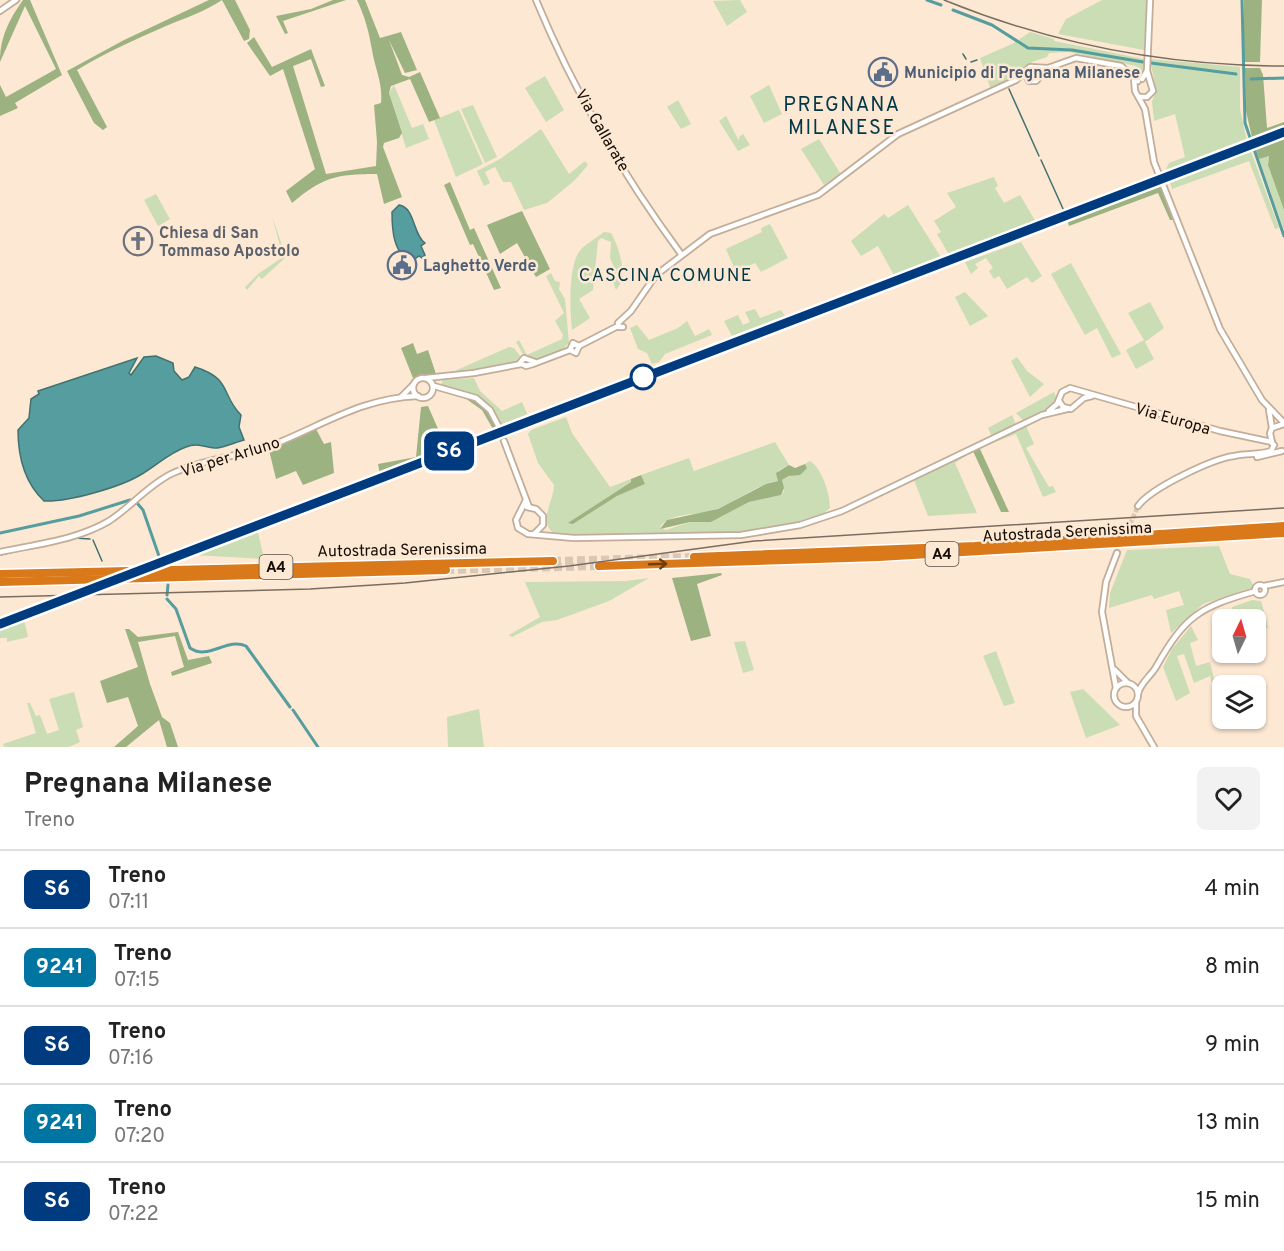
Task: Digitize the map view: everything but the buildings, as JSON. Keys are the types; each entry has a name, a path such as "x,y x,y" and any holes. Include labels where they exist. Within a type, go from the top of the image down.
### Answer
{"highway":[{"name":"Autostrada Serenissima","path":"694,557 924,549 1284,526"},
{"name":"Autostrada Serenissima","path":"599,566 900,556 1284,533"},
{"name":"Autostrada Serenissima","path":"0,574 553,561"},
{"name":"Autostrada Serenissima","path":"0,582 446,570"}],"street":[{"path":"0,11 16,0"},
{"name":"Via Gallarate","path":"536,0 563,63 630,176 681,254"},
{"path":"1151,0 1147,71 1139,81 1139,97 1145,109 1154,162 1212,312 1227,344 1268,407 1284,423 1252,439"},
{"path":"1026,77 1030,67 1039,71 1077,58 1121,66 1139,81 1153,87 1145,109"},
{"path":"401,397 419,378 474,373 518,363 524,358 528,363 535,362 570,350 576,353 579,346 620,324 656,275 710,234 819,195 898,134 1016,80 1026,77 1036,81 1039,71"},
{"path":"1139,97 1148,97"},
{"path":"430,395 441,375"},
{"path":"426,378 445,390 462,392 480,401 490,410 500,429"},
{"path":"413,385 418,396"},
{"path":"1042,416 1055,406 1065,389 1075,390 1080,400"},
{"name":"Via per Arluno","path":"0,552 89,532 112,519 154,484 172,474 264,448 354,408 401,397 424,398 445,390"},
{"name":"Via Europa","path":"1075,390 1273,443"},
{"path":"526,508 517,515 518,528 524,533 574,538 741,535 800,525 842,511 1042,416 1076,407 1080,400 1095,396"},
{"path":"1059,398 1061,406 1067,409"},
{"path":"1138,506 1146,495 1162,484 1225,459 1273,450 1268,407"},
{"path":"504,441 526,500 526,508"},
{"path":"1273,443 1283,451"},
{"path":"1225,459 1261,457 1283,451"},
{"path":"526,508 541,513 543,525 549,534"},
{"path":"535,533 543,525"},
{"path":"1117,553 1106,582 1102,612 1104,635 1114,669 1116,688 1114,700 1136,716 1154,747"},
{"path":"1136,716 1138,694 1174,636 1192,617 1216,603 1256,591 1258,585 1264,588 1284,583"},
{"path":"1114,669 1138,694"},
{"path":"1116,688 1139,683 1150,675"},
{"path":"1124,708 1136,703"}],"green space":[{"path":"23,0 30,0 62,75 15,103 18,108 0,116 0,85 6,97 56,69 25,6 0,62 6,29"},
{"path":"209,0 222,0 121,46 77,70 107,127 103,130 94,123 67,71 124,40"},
{"path":"222,0 235,0 250,30 249,39 244,41"},
{"path":"333,0 346,0 283,21 288,33 285,34 276,16 311,9"},
{"path":"357,0 365,0 380,38 401,32 417,70 405,73 389,40 402,75 409,77 420,72 440,118 429,122 410,79 391,86 389,93 402,133 399,138 384,143 383,147 402,197 384,204 377,174 363,174 340,176 322,182 292,203 286,191 315,169 283,69 270,76 247,43 254,37 272,67 311,49 325,86 321,87 311,59 293,66 326,174 376,166 374,105 381,103 381,89 368,31"},
{"path":"740,0 747,12 727,26 713,1"},
{"path":"1102,0 1148,0 1144,50 1058,34 1066,19"},
{"path":"1244,0 1262,0 1260,62 1244,62"},
{"path":"1030,32 1054,39 1054,41 1144,59 1144,73 1141,78 1137,78 1136,66 1069,52 1049,53 1047,57 1032,62 1009,82 991,90 980,58 1014,43"},
{"path":"1150,59 1240,67 1240,109 1247,142 1164,173 1169,163 1185,157 1175,114 1154,121 1152,102 1156,90"},
{"path":"1245,68 1260,68 1263,75 1267,128 1284,122 1284,130 1253,142 1246,111"},
{"path":"545,76 564,110 546,122 525,88"},
{"path":"394,85 412,128 423,124 429,139 406,148 389,93"},
{"path":"769,85 782,114 764,123 750,96"},
{"path":"678,100 691,124 681,129 667,107"},
{"path":"473,105 497,157 485,163 461,109"},
{"path":"459,110 483,164 456,177 434,120"},
{"path":"726,116 739,141 739,137 743,134 750,145 738,151 719,121"},
{"path":"541,129 569,174 585,161 588,165 574,181 547,203 524,210 511,182 503,182 495,167 485,172 490,183 484,186 477,171 500,159"},
{"path":"1284,136 1284,210 1268,165 1269,156 1259,159 1255,148"},
{"path":"819,139 840,173 824,185 801,149"},
{"path":"1250,149 1279,228 1275,229 1249,161 1172,189 1169,180"},
{"path":"1269,155 1268,165 1284,210 1284,230 1259,159"},
{"path":"994,177 998,186 995,188 1004,203 1020,195 1036,222 1066,214 951,258 937,234 941,232 934,221 956,207 947,193"},
{"path":"450,182 470,230 474,228 501,288 494,290 473,244 470,245 444,185"},
{"path":"1159,184 1173,220 1170,220 1158,193 1069,226 1067,219"},
{"path":"156,194 170,219 158,226 144,200"},
{"path":"908,205 942,259 895,277 878,246 861,256 851,241 884,214 888,218"},
{"path":"522,211 550,269 536,277 517,243 500,254 487,225"},
{"path":"272,216 286,257 262,279 259,276 247,290 245,287 258,274 283,257"},
{"path":"770,224 788,258 761,272 755,263 736,272 726,249 762,232 761,228"},
{"path":"604,232 611,233 617,246 622,278 616,290 612,279 615,269 610,258 611,242 601,238 598,241 593,290 579,299 590,318 572,330 571,290 575,259 584,247"},
{"path":"1021,242 1042,276 1032,283 1027,277 1007,289 999,276 994,279 989,271 993,268 986,258 975,264 978,268 971,274 965,262"},
{"path":"1071,263 1121,354 1112,358 1097,328 1085,335 1051,274"},
{"path":"551,273 555,281 560,282 559,289 565,299 569,343 561,351 536,361 524,356 516,342 519,340 527,355 562,339 563,335 555,321 564,313 546,276"},
{"path":"965,292 988,316 970,326 955,297"},
{"path":"1150,302 1164,328 1145,342 1154,359 1136,369 1126,350 1144,340 1128,313"},
{"path":"755,309 760,318 781,310 785,316 732,336 724,321 738,315 743,325 750,322 745,312"},
{"path":"687,321 695,336 709,329 712,335 665,354 659,362 652,364 647,353 638,349 630,328 637,325 649,340 678,328"},
{"path":"413,343 417,354 428,350 436,374 421,374 413,378 401,348"},
{"path":"509,347 514,348 520,356 518,361 474,371 450,373"},
{"path":"1017,357 1027,371 1044,384 1030,397 1011,361"},
{"path":"474,378 480,391 502,411 522,402 529,418 503,429 491,409 478,398 440,387 443,380"},
{"path":"1054,392 1057,400 1043,413 1025,422 1016,413"},
{"path":"462,396 480,404 492,418 498,430 380,475 378,464 416,457 421,407 428,406 439,431 424,443 429,453 493,429 482,410"},
{"path":"1012,415 1016,425 992,437 988,428"},
{"path":"566,417 572,433 610,487 631,479 632,481 587,511 573,524 617,496 645,484 641,475 689,458 694,471 775,442 789,465 778,471 778,481 760,487 717,509 669,519 660,527 666,530 690,522 711,522 749,502 781,495 784,491 782,480 807,468 805,464 810,461 818,469 824,482 830,508 824,513 778,528 756,532 574,535 552,532 548,527 547,516 554,485 538,463 528,434 531,430"},
{"path":"1026,426 1034,444 1026,448 1049,487 1053,486 1056,492 1043,497 1016,434 979,448"},
{"path":"316,429 324,444 331,442 334,473 303,485 296,471 276,479 269,450"},
{"path":"979,448 1009,512 1001,512 973,451"},
{"path":"973,451 955,463 977,513 928,516 914,480"},
{"path":"805,464 807,468 800,475 789,476 782,480 784,488 781,495 749,502 711,522 690,522 660,529 667,520 718,509 766,484 778,481 776,473 789,465 795,468"},
{"path":"641,475 645,484 617,496 573,524 568,523 631,482 631,479"},
{"path":"258,532 264,559 193,555"},
{"path":"1219,546 1230,574 1250,579 1254,587 1203,604 1171,633 1166,610 1184,605 1179,591 1154,599 1152,595 1109,608 1110,593 1127,550"},
{"path":"721,573 722,575 697,584 711,636 691,641 672,578"},
{"path":"649,578 609,601 557,620 542,622 512,637 509,635 540,617 525,582 626,581"},
{"path":"1252,600 1261,601 1263,609 1232,609 1232,607"},
{"path":"24,620 28,637 7,642 7,638 0,638 0,630"},
{"path":"1191,626 1198,640 1190,643 1196,666 1210,662 1213,675 1212,684 1210,676 1194,683 1184,654 1177,656 1190,693 1176,701 1163,667 1172,649"},
{"path":"125,629 129,629 138,637 178,632 188,660 209,656 212,663 172,676 171,672 184,667 175,636 138,642 162,717 170,723 178,747 167,747 159,720 126,747 114,747 138,726 128,697 107,703 100,681 138,667"},
{"path":"745,641 754,670 743,673 734,642"},
{"path":"996,651 1015,703 1004,706 983,656"},
{"path":"1083,689 1120,725 1086,738 1070,692"},
{"path":"74,692 83,727 76,730 80,742 69,747 4,747 3,744 36,733 27,703 30,703 36,716 40,715 47,734 59,730 49,699"},
{"path":"479,709 484,747 448,747 447,717"}],"water":[{"name":"Laghetto Verde","path":"399,205 408,211 418,234 425,243 421,246 425,255 422,258 419,256 412,261 406,258 397,247 393,233 392,212"},
{"path":"156,356 173,363 174,371 182,380 189,377 195,367 221,382 241,415 239,427 244,440 217,448 190,446 174,452 142,474 121,484 94,493 44,501 27,477 19,450 18,430 29,418 31,399 39,394 38,391 137,358 129,373 131,375 144,357"}],"waterway":[{"path":"927,0 941,5"},
{"path":"1242,0 1245,123 1284,236"},
{"path":"953,10 992,25 1028,48 1072,50 1143,62"},
{"path":"963,54 966,59"},
{"path":"971,62 977,60"},
{"path":"1151,63 1236,74"},
{"path":"1251,79 1284,78"},
{"path":"1009,89 1039,156"},
{"path":"1041,160 1064,211"},
{"path":"0,533 79,516 130,500"},
{"path":"137,503 143,510 160,559"},
{"path":"74,538 90,539"},
{"path":"93,540 102,561"},
{"path":"0,555 31,548"},
{"path":"167,595 168,585"},
{"path":"167,599 176,609 190,648 204,652 232,644 246,646 290,707"},
{"path":"293,710 318,747"}],"tunnel":[{"path":"500,429 504,441"},
{"path":"1125,536 1138,506"},
{"path":"553,561 694,557"},
{"path":"446,570 599,566"}],"railway":[{"path":"944,0 1026,29 1111,50 1197,62 1284,66"},
{"path":"187,552 1284,132"},
{"path":"0,597 310,589 405,583 569,566 754,541 1284,508"},
{"path":"0,626 64,601"}],"train":[{"name":"S6","path":"0,624 1284,132"}],"place":[{"name":"Municipio di Pregnana Milanese","path":"883,72"},
{"name":"Chiesa di San Tommaso Apostolo","path":"138,241"},
{"name":"Laghetto Verde","path":"402,265"}],"district":[{"name":"PREGNANA MILANESE","path":"842,116"},
{"name":"CASCINA COMUNE","path":"666,275"}]}
